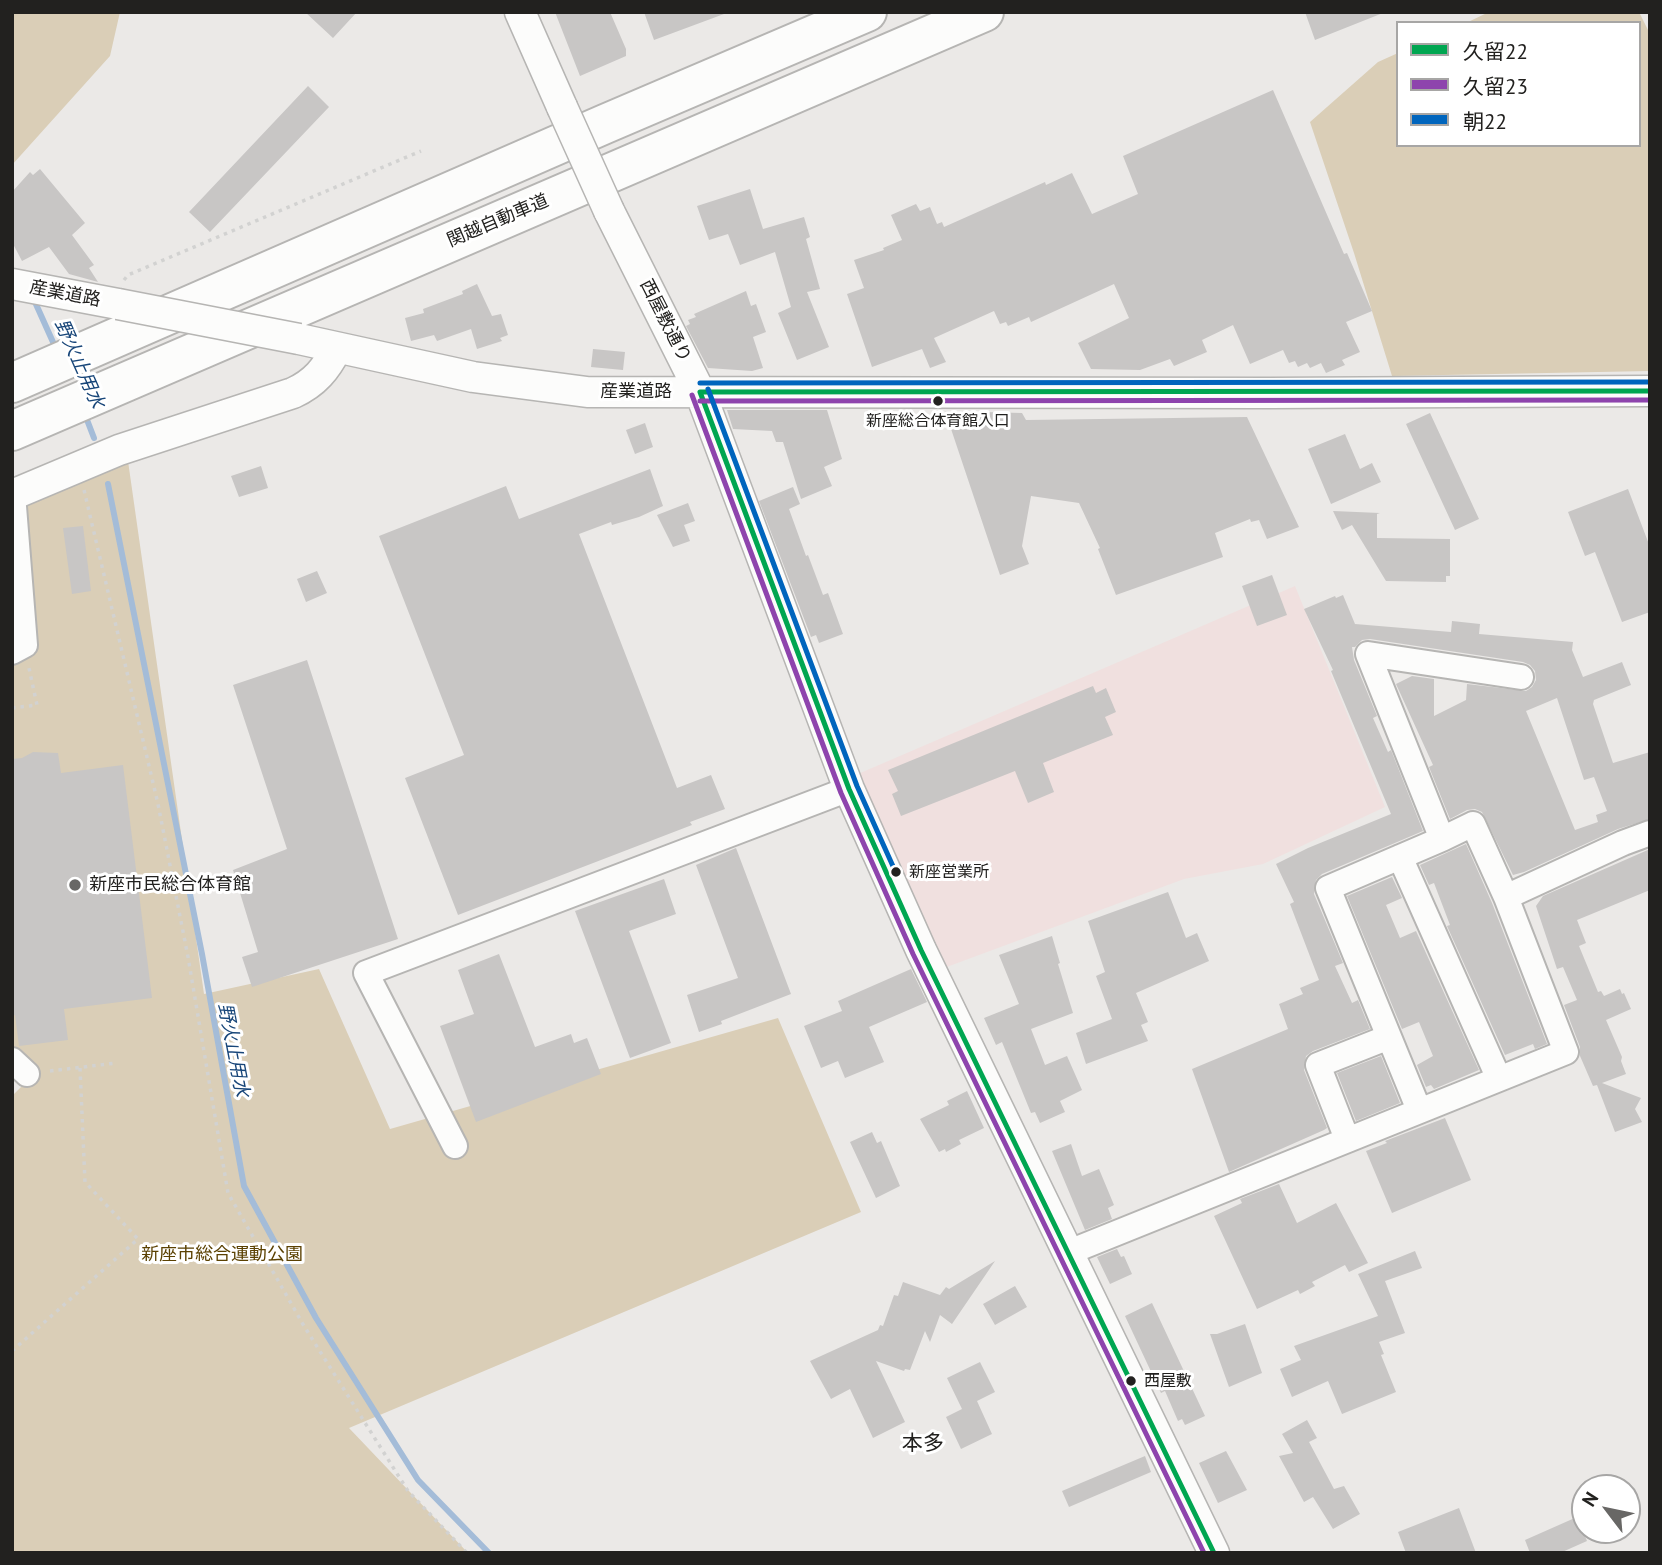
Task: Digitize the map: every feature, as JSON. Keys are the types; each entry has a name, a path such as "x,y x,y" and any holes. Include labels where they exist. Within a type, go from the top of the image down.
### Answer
{"highway":[{"path":"12,383 867,12"},
{"name":"関越自動車道","path":"12,431 984,12"}],"street":[{"name":"西屋敷通り","path":"520,12 609,211 700,392 849,789 926,962 1213,1553"},
{"name":"産業道路","path":"12,284 520,385 587,392 1650,391"},
{"path":"19,648 12,494 119,450 293,393 319,377 337,348"},
{"path":"1442,839 1368,654 1521,677"},
{"path":"455,1146 366,973 849,789"},
{"path":"1067,1253 1566,1052 1506,897 1473,824 1328,888 1419,1110"},
{"path":"1506,897 1650,833"},
{"path":"1400,857 1499,1079"},
{"path":"1347,1139 1318,1065 1389,1037"}],"path":[{"path":"110,302 128,275 421,151"},
{"path":"78,468 160,817 188,957 228,1193 304,1326 408,1491 467,1553"},
{"path":"12,708 37,705 19,648"},
{"path":"20,1067 80,1068 116,1063"},
{"path":"12,1351 138,1239 85,1182 80,1068"}],"shaded area":[{"path":"1295,586 1385,807 1263,864 1184,879 944,968 858,774"}],"green space":[{"path":"12,12 120,12 110,56 12,165"},
{"path":"1489,12 1639,12 1650,34 1650,371 1392,376 1310,122 1378,62 1396,54 1396,147 1641,147 1641,21 1470,21"},
{"name":"新座市総合運動公園","path":"128,461 204,994 319,969 390,1129 778,1018 861,1212 349,1428 468,1553 12,1553 12,1096 23,1085 12,1074 12,508"}],"building":[{"path":"305,12 357,12 333,38"},
{"path":"555,12 610,12 626,49 626,56 580,76"},
{"path":"644,12 724,12 724,14 654,40"},
{"path":"1305,12 1383,12 1383,13 1315,40"},
{"path":"308,86 329,107 210,232 189,212"},
{"path":"1273,90 1344,254 1347,253 1372,311 1346,322 1360,352 1342,360 1345,365 1326,373 1321,363 1310,368 1307,363 1298,367 1295,361 1289,363 1283,350 1250,364 1233,325 1202,340 1207,352 1174,366 1170,359 1140,370 1091,369 1078,343 1129,318 1114,284 1031,322 1029,317 1008,326 1006,322 1000,324 994,311 934,338 946,362 930,368 922,349 872,367 847,294 864,288 854,260 884,250 883,248 902,240 891,215 916,204 920,211 930,207 937,224 942,222 944,227 1045,182 1046,185 1072,173 1092,214 1138,194 1123,156"},
{"path":"40,169 85,223 72,235 94,265 89,268 98,282 69,274 49,247 22,261 12,242 12,192 30,172 33,175"},
{"path":"750,189 763,229 804,217 810,237 806,239 820,289 807,292 829,347 797,360 778,313 791,307 775,252 740,265 728,234 709,240 697,206"},
{"path":"477,284 492,316 501,314 508,335 500,338 502,341 477,349 471,329 437,341 434,335 411,341 405,318 424,313 423,309 463,294 462,291"},
{"path":"746,291 751,306 756,304 766,332 753,337 763,368 752,371 708,368 686,326 690,324 688,320 696,317 694,314"},
{"path":"593,349 625,352 623,370 591,367"},
{"path":"727,410 827,410 842,459 824,467 832,486 801,499 783,442 776,442 772,431 733,429"},
{"path":"945,411 1022,413 1026,420 1247,417 1299,527 1267,539 1259,520 1251,522 1250,519 1215,533 1223,557 1116,595 1098,549 1100,548 1079,503 1031,496 1022,546 1029,564 1000,575"},
{"path":"1430,413 1479,519 1455,530 1406,424"},
{"path":"645,423 653,447 635,454 626,430"},
{"path":"1345,434 1360,469 1372,463 1381,482 1331,504 1308,449"},
{"path":"261,466 268,488 239,497 231,476"},
{"path":"650,469 663,506 639,517 612,525 611,522 579,534 677,788 711,775 725,809 690,822 692,825 458,915 405,778 464,755 379,536 506,486 519,519"},
{"path":"793,487 800,504 789,509 806,556 808,555 823,595 828,593 843,634 819,643 816,635 811,637 759,501"},
{"path":"1628,489 1650,547 1650,612 1622,622 1595,552 1585,556 1568,512"},
{"path":"688,503 695,521 684,525 690,541 673,547 657,515"},
{"path":"1333,511 1380,513 1377,514 1377,538 1450,539 1450,576 1446,576 1446,582 1386,581 1352,525 1342,530"},
{"path":"83,526 91,591 72,594 63,528"},
{"path":"317,571 327,593 306,602 297,579"},
{"path":"1272,575 1287,615 1257,626 1242,586"},
{"path":"1343,595 1355,624 1451,632 1452,621 1480,624 1479,634 1573,642 1572,650 1583,677 1622,662 1631,685 1594,700 1593,704 1613,763 1650,752 1650,819 1618,829 1513,875 1482,812 1467,810 1450,819 1429,767 1433,765 1396,684 1412,676 1434,679 1434,716 1466,700 1467,684 1526,691 1536,680 1535,671 1523,662 1370,639 1362,640 1352,647 1354,660 1377,716 1373,718 1388,752 1391,750 1423,831 1322,874 1316,880 1314,894 1343,963 1335,966 1352,1003 1358,1000 1370,1029 1306,1056 1304,1070 1327,1128 1229,1172 1192,1069 1288,1029 1279,1004 1303,994 1300,988 1319,980 1290,904 1294,902 1276,864 1391,814 1331,671 1333,670 1304,609 1335,596 1336,598","holes":["1557,698 1584,780 1594,777 1607,811 1596,815 1598,822 1575,830 1526,711"]},
{"path":"307,660 398,939 252,987 242,957 258,952 233,870 287,849 233,685"},
{"path":"1093,686 1096,693 1106,688 1116,712 1105,717 1113,735 1043,763 1054,792 1028,803 1015,771 901,816 892,794 898,791 888,770"},
{"name":"新座市民総合体育館","path":"33,752 58,753 61,773 123,765 152,998 64,1009 68,1040 19,1046 15,1015 12,1016 12,759 22,758"},
{"path":"1466,844 1547,1044 1535,1049 1533,1044 1505,1055 1447,926 1450,925 1434,883 1429,885 1420,865"},
{"path":"736,848 791,994 699,1032 687,995 738,978 696,865"},
{"path":"1650,849 1650,890 1577,920 1586,943 1579,946 1598,992 1601,991 1604,996 1620,989 1631,1009 1606,1020 1622,1057 1626,1074 1602,1083 1641,1098 1635,1109 1642,1122 1615,1132 1597,1085 1593,1086 1580,1056 1580,1047 1564,1005 1577,1000 1563,967 1557,969 1536,906 1543,896"},
{"path":"1392,877 1402,898 1386,905 1400,938 1416,931 1479,1070 1434,1089 1431,1085 1426,1087 1417,1065 1433,1056 1419,1022 1402,1029 1347,896"},
{"path":"664,879 676,914 629,931 671,1043 630,1058 575,911"},
{"path":"1168,892 1186,938 1197,933 1209,961 1136,993 1148,1022 1141,1025 1148,1041 1086,1064 1076,1033 1112,1019 1096,976 1105,972 1088,921"},
{"path":"1052,936 1073,1013 1031,1029 1045,1065 1067,1056 1082,1090 1060,1101 1065,1112 1040,1123 1035,1112 1031,1113 1002,1042 996,1045 984,1018 1019,1004 999,955"},
{"path":"499,954 535,1047 571,1034 574,1043 587,1038 601,1074 476,1122 440,1026 474,1014 458,970"},
{"path":"911,969 927,1002 869,1027 884,1062 845,1078 838,1061 821,1068 804,1026 842,1011 838,1001"},
{"path":"1381,1056 1400,1103 1356,1121 1337,1073"},
{"path":"967,1091 984,1128 959,1140 961,1144 946,1152 945,1149 939,1152 920,1119 949,1105 947,1101"},
{"path":"1445,1118 1471,1180 1392,1213 1366,1151"},
{"path":"872,1132 877,1143 881,1141 900,1186 876,1198 850,1142"},
{"path":"1071,1144 1082,1176 1099,1169 1114,1205 1108,1208 1112,1219 1085,1230 1052,1151"},
{"path":"1279,1184 1297,1223 1336,1203 1368,1263 1349,1272 1345,1265 1312,1282 1315,1286 1300,1294 1298,1290 1257,1309 1214,1216 1242,1203 1240,1199"},
{"path":"1117,1249 1121,1257 1124,1256 1132,1274 1110,1284 1097,1257"},
{"path":"1415,1251 1422,1268 1385,1281 1405,1333 1379,1342 1384,1354 1381,1355 1396,1392 1342,1414 1328,1381 1292,1397 1280,1369 1301,1360 1294,1346 1378,1316 1358,1274"},
{"path":"995,1261 952,1324 940,1315 930,1342 925,1331 910,1370 904,1371 876,1361 905,1422 873,1438 850,1389 831,1399 810,1361 878,1330 880,1325 883,1326 894,1295 898,1296 903,1282 940,1295 946,1287 949,1289"},
{"path":"1015,1286 1027,1307 995,1325 983,1304"},
{"path":"1152,1303 1205,1416 1185,1425 1182,1419 1178,1421 1165,1391 1161,1393 1125,1316"},
{"path":"1245,1324 1262,1373 1229,1387 1210,1334"},
{"path":"980,1362 995,1392 977,1401 992,1434 961,1449 946,1417 962,1409 947,1378"},
{"path":"1307,1420 1317,1438 1309,1442 1334,1489 1344,1486 1360,1514 1333,1529 1313,1497 1304,1502 1279,1456 1293,1453 1282,1434"},
{"path":"1226,1451 1247,1490 1218,1503 1199,1463"},
{"path":"1145,1456 1151,1472 1069,1507 1062,1491"},
{"path":"1459,1508 1476,1553 1406,1553 1398,1532"},
{"path":"1571,1520 1571,1544 1580,1544 1560,1553 1530,1553 1525,1540"}],"waterway":[{"name":"野火止用水","path":"35,302 57,351"},
{"name":"野火止用水","path":"84,412 94,438"},
{"name":"野火止用水","path":"108,484 202,954 244,1186 316,1318 418,1480 489,1553"}],"transit line":[{"name":"朝22","path":"700,383 1650,382"},
{"name":"朝22","path":"708,389 857,786 896,873"},
{"name":"久留22","path":"700,392 1650,391"},
{"name":"久留22","path":"700,392 849,789 921,950 1214,1553"},
{"name":"久留23","path":"692,395 841,793 913,954 1204,1553"},
{"name":"久留23","path":"700,401 1650,400"}],"place":[{"name":"新座総合体育館入口","path":"938,401"},
{"name":"新座営業所","path":"896,872"},
{"name":"新座市民総合体育館","path":"75,885"},
{"name":"西屋敷","path":"1131,1381"}],"district":[{"name":"本多","path":"923,1444"}]}
